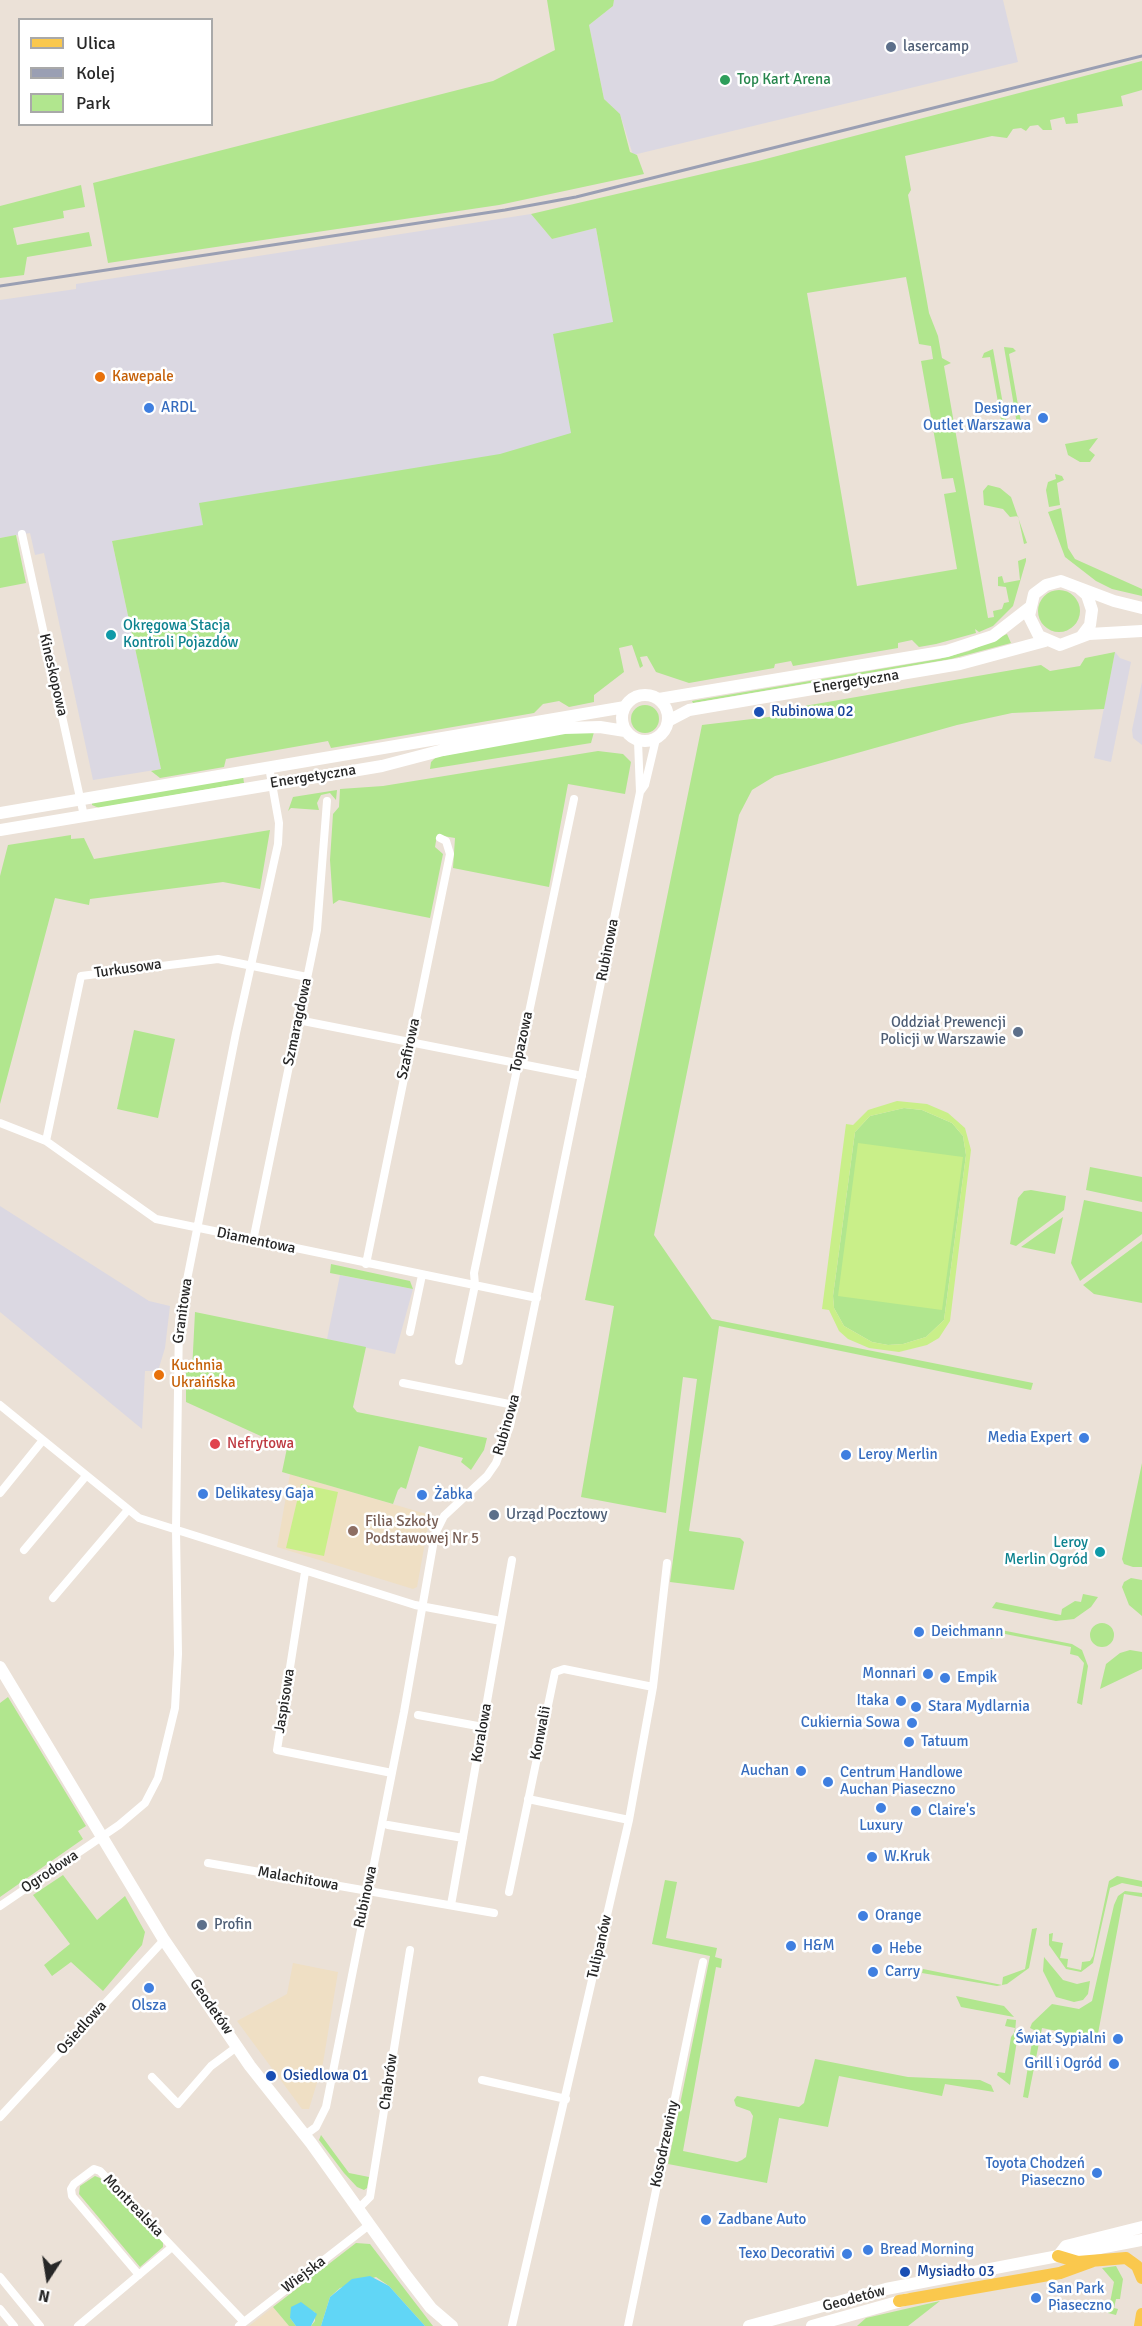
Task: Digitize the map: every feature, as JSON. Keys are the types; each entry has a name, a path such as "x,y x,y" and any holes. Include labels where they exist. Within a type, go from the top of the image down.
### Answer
{"main road":[{"path":"1058,2256 1072,2262 1126,2258 1137,2266 1142,2278"},
{"path":"899,2301 1060,2272 1093,2261"},
{"path":"1140,2326 1142,2314"}],"street":[{"name":"Kineskopowa","path":"22,534 84,816"},
{"name":"Energetyczna","path":"0,813 625,707 630,700 641,695 658,699 947,651 993,636 1029,608 1034,594 1046,585 1061,581 1114,601 1142,608"},
{"path":"1076,585 1087,595 1092,610 1090,625 1081,637"},
{"path":"1029,608 1030,624 1045,641"},
{"name":"Energetyczna","path":"668,721 689,710 960,664 1045,641 1060,645 1081,637 1142,631"},
{"path":"625,707 621,719 625,731 638,741 656,739 663,733 668,721 666,709 658,699"},
{"name":"Energetyczna","path":"0,830 382,766 443,750 564,728 600,727 625,731"},
{"name":"Rubinowa","path":"640,792 645,785 656,739"},
{"name":"Rubinowa","path":"305,2135 316,2127 326,2107 392,1773 435,1534 439,1525 487,1476 498,1460 507,1436 640,792 638,741"},
{"name":"Granitowa","path":"101,1838 145,1803 153,1791 175,1708 178,1328 196,1229 279,834 268,767"},
{"name":"Topazowa","path":"459,1361 475,1285 474,1273 574,799"},
{"name":"Szmaragdowa","path":"253,1241 317,930 327,801"},
{"name":"Szafirowa","path":"366,1264 450,854 446,842 440,838"},
{"name":"Turkusowa","path":"46,1141 81,975 218,959 307,977"},
{"path":"298,1020 582,1076"},
{"name":"Diamentowa","path":"0,1123 46,1141 156,1219 253,1241 537,1298"},
{"path":"410,1332 422,1275"},
{"path":"403,1383 514,1405"},
{"path":"0,1405 139,1518 305,1572 423,1607 501,1621"},
{"path":"0,1494 43,1440"},
{"path":"24,1550 86,1476"},
{"path":"53,1598 128,1511"},
{"name":"Koralowa","path":"451,1905 512,1560"},
{"name":"Tulipanów","path":"512,2326 629,1820 653,1687 667,1563"},
{"name":"Jaspisowa","path":"305,1572 277,1750 392,1773"},
{"name":"Geodetów","path":"0,1667 164,1940 238,2046 417,2291 452,2326"},
{"name":"Konwalii","path":"509,1892 555,1672 564,1668 653,1687"},
{"path":"418,1715 483,1727"},
{"path":"528,1799 629,1820"},
{"path":"388,1825 463,1838"},
{"name":"Ogrodowa","path":"0,1906 101,1838"},
{"name":"Malachitowa","path":"208,1863 494,1913"},
{"name":"Osiedlowa","path":"0,2117 164,1940"},
{"name":"Chabrów","path":"358,2209 370,2197 410,1950"},
{"name":"Kosodrzewiny","path":"628,2326 703,1962"},
{"path":"152,2077 178,2104 211,2066 238,2046"},
{"path":"482,2080 566,2098"},
{"name":"Montrealska","path":"139,2275 72,2196 71,2189 74,2184 89,2172 97,2169 242,2324"},
{"name":"Wiejska","path":"242,2324 369,2225"},
{"name":"Geodetów","path":"1058,2256 1066,2246 1142,2227"},
{"name":"Geodetów","path":"749,2326 886,2289 1142,2240"},
{"path":"78,2326 172,2247"},
{"name":"Geodetów","path":"812,2326 837,2322 939,2288 961,2276"},
{"path":"0,2277 40,2326"},
{"path":"832,2305 837,2322"},
{"path":"0,2309 14,2326"}],"shaded area":[{"path":"614,0 1003,0 1018,62 633,155 620,114 604,99 589,25 613,6"},
{"path":"531,214 552,239 596,228 613,322 571,433 575,462 112,541 161,769 93,780 44,553 35,555 30,533 0,538 0,300 76,289 76,284"},
{"path":"1115,652 1120,658 1131,662 1111,762 1094,758"},
{"path":"1142,682 1142,745 1133,738 1132,730"},
{"path":"0,1206 149,1301 170,1306 165,1348 158,1371 145,1371 142,1429 0,1312"},
{"path":"340,1275 413,1289 395,1354 327,1339"},
{"name":"Filia Szkoły Podstawowej Nr 5","path":"290,1474 430,1515 417,1587 413,1589 277,1547"},
{"path":"293,1963 338,1972 323,2063 309,2109 302,2109 237,2021 287,1994"},
{"path":"273,2307 289,2326 249,2326"}],"green space":[{"path":"547,0 614,0 613,6 589,25 604,99 620,114 630,152 637,155 644,174 499,205 108,263 93,183 493,81 555,50"},
{"path":"1142,61 1142,90 1121,96 1123,106 1077,114 1078,123 1066,124 1064,117 1050,120 1052,130 1043,130 1038,125 1030,126 1026,131 1021,128 1013,129 1007,138 992,136 905,156 911,190 908,195 929,313 938,336 942,358 951,363 944,366 988,618 994,617 993,611 1002,609 1004,603 1009,602 1006,587 998,586 998,577 1002,576 1004,583 1020,580 1018,561 1026,558 1013,606 993,626 979,632 975,629 976,633 936,644 919,647 912,640 898,643 898,648 793,666 791,661 775,664 774,668 689,683 656,672 647,656 640,657 643,666 640,668 632,645 619,648 624,672 594,695 594,702 569,707 559,701 543,704 534,713 331,748 328,741 226,759 224,767 160,778 151,771 161,769 112,541 203,525 199,503 500,454 571,433 553,334 613,322 596,228 552,239 531,214 758,161","holes":["906,277 919,344 931,346 933,359 921,361 942,479 953,478 956,492 944,494 957,569 857,586 807,293"]},
{"path":"81,185 85,207 63,211 64,218 13,228 17,245 89,232 92,246 27,257 24,275 0,278 0,206"},
{"path":"1004,347 1013,348 1016,351 1009,354 1021,422 1029,422 1021,430 1018,430"},
{"path":"993,349 1008,432 995,429 1002,425 990,357 982,358 984,353"},
{"path":"1098,438 1089,450 1095,455 1090,462 1080,462 1068,455 1065,444"},
{"path":"1055,474 1062,476 1064,480 1057,483 1060,505 1049,507 1046,490 1048,482 1056,479"},
{"path":"988,485 1000,488 1011,497 1018,516 1010,517 1003,509 984,505 983,491"},
{"path":"1061,508 1068,548 1075,559 1142,589 1142,596 1112,589 1096,581 1065,557 1048,512"},
{"path":"1019,519 1027,543 1024,544"},
{"path":"16,535 26,583 0,588 0,538"},
{"path":"1059,590 1067,591 1074,596 1079,603 1079,619 1074,626 1067,631 1059,632 1051,631 1044,626 1039,619 1038,611 1039,603 1044,596 1051,591"},
{"path":"1007,634 1011,643 951,659 693,703 692,701 939,659 969,651"},
{"path":"1115,652 1104,709 1012,713 957,725 775,776 752,790 739,815 654,1235 712,1319 1033,1383 1031,1390 719,1326 689,1531 740,1538 744,1542 734,1590 670,1582 697,1379 683,1377 666,1513 581,1497 614,1306 585,1300 702,725 777,716 787,709 1041,665 1050,671 1080,666 1085,658"},
{"path":"645,705 655,709 659,719 655,729 645,733 635,729 631,719 635,709"},
{"path":"594,732 591,743 430,769 431,762 436,757 565,733"},
{"path":"598,751 623,754 631,762 625,794 568,784 549,887 453,868 455,838 437,835 435,847 443,854 430,918 339,900 333,904 330,860 333,814 339,807 340,789 383,786"},
{"path":"243,776 244,783 99,808 92,805 92,803"},
{"path":"337,790 336,800 330,793 321,795 317,803 319,810 291,808 288,811 293,797"},
{"path":"270,830 260,889 223,882 90,899 89,905 55,898 0,1104 0,876 8,845 71,835 71,839 84,838 94,859"},
{"path":"134,1030 175,1039 158,1118 117,1109"},
{"path":"897,1101 927,1104 948,1113 965,1128 971,1150 950,1321 939,1338 927,1345 899,1352 869,1348 848,1339 839,1331 829,1310 822,1309 846,1124 853,1125 868,1110","holes":["904,1108 922,1110 952,1123 963,1136 966,1155 944,1320 926,1337 903,1344 888,1345 872,1342 844,1326 834,1308 833,1296 855,1132 870,1116"]},
{"path":"904,1108 922,1110 952,1123 963,1136 966,1155 944,1320 926,1337 903,1344 888,1345 872,1342 844,1326 834,1308 833,1296 855,1132 870,1116"},
{"path":"858,1143 963,1157 942,1310 838,1296"},
{"path":"1090,1167 1142,1177 1142,1202 1086,1190"},
{"path":"1031,1190 1066,1196 1064,1210 1016,1246 1010,1244 1018,1198 1024,1191"},
{"path":"1084,1200 1142,1212 1142,1234 1080,1281 1071,1263"},
{"path":"1063,1217 1055,1254 1021,1247"},
{"path":"1142,1241 1142,1303 1094,1294 1083,1285"},
{"path":"331,1264 410,1281 413,1289 330,1273"},
{"path":"195,1312 366,1347 353,1407 357,1412 487,1438 484,1450 471,1470 461,1462 463,1458 419,1446 406,1489 401,1487 398,1490 393,1504 282,1472 287,1448 186,1402 186,1371 192,1371"},
{"path":"1142,1463 1142,1567 1133,1567 1124,1564 1122,1559"},
{"path":"301,1484 338,1492 324,1556 286,1548"},
{"path":"1131,1578 1142,1580 1142,1616 1129,1605 1122,1587 1124,1582"},
{"path":"1083,1594 1098,1597 1091,1607 1074,1619 1056,1621 992,1608 996,1602 1061,1615 1062,1609 1075,1601 1081,1602"},
{"path":"1097,1623 1107,1623 1114,1630 1114,1640 1107,1647 1097,1647 1090,1640 1090,1630"},
{"path":"996,1629 1072,1644 1082,1650 1088,1666 1082,1705 1077,1703 1084,1663 1078,1656 1070,1654 1071,1647 995,1632 994,1639 990,1639 991,1631"},
{"path":"1130,1650 1142,1652 1142,1669 1100,1689 1106,1664 1120,1653"},
{"path":"8,1697 86,1826 78,1831 83,1839 0,1897 0,1703"},
{"path":"63,1875 97,1920 125,1896 145,1932 142,1945 103,1991 71,1962 52,1976 44,1965 70,1944 33,1895"},
{"path":"1117,1876 1142,1881 1142,1887 1122,1883 1110,1888 1093,1963 1081,1972 1066,1969 1049,1945 1049,1934 1053,1933 1052,1941 1063,1943 1060,1958 1068,1959 1067,1967 1081,1970 1082,1962 1090,1961 1093,1956 1109,1881"},
{"path":"665,1880 677,1882 666,1938 717,1948 715,1957 722,1959 721,1968 716,1967 683,2151 737,2162 742,2160 746,2157 753,2116 750,2111 736,2106 734,2100 737,2096 799,2107 804,2103 815,2059 908,2077 980,2080 991,2085 994,2092 945,2084 942,2096 839,2076 828,2127 779,2118 767,2183 668,2164 710,1956 652,1944"},
{"path":"1125,1891 1142,1893 1142,1897 1124,1894 1097,2039 1042,2028 1028,2098 1023,2097 1034,2030 1030,2028 1032,2023 1052,2004 1079,2009 1092,2001 1114,1905 1118,1896"},
{"path":"1037,1928 1029,1968 1007,1984 1002,1985 1003,1977 1025,1969 1032,1929"},
{"path":"1044,1957 1063,1980 1077,1984 1090,1981 1088,1994 1083,2000 1074,2002 1056,1997 1043,1971"},
{"path":"923,1969 1002,1985 997,1986 922,1973"},
{"path":"956,1996 1004,2006 1014,2017 961,2007"},
{"path":"1007,2019 1016,2020 1015,2033 1018,2034 1010,2085 997,2075 998,2072 1005,2073 1011,2037 1015,2028 1005,2026"},
{"path":"321,2135 349,2173 369,2177 367,2188 364,2190 357,2187 344,2173 319,2140"},
{"path":"95,2176 100,2178 163,2242 163,2247 140,2267 79,2194 80,2186"},
{"path":"356,2243 370,2244 433,2326 425,2326 389,2286 376,2277 340,2288 330,2297 321,2326 311,2326 315,2321 315,2312 311,2311 290,2318 296,2326 289,2326 273,2307"},
{"path":"1116,2266 1123,2279 1120,2299 1116,2299 1114,2308 1118,2309 1116,2315 1108,2313 1114,2282 1102,2268"},
{"path":"940,2301 908,2326 857,2326 866,2318"}],"water":[{"path":"370,2276 389,2286 425,2326 321,2326 330,2297 352,2279"},
{"path":"301,2302 317,2314 311,2326 296,2326 290,2318 291,2307"}],"railway":[{"path":"0,286 505,210 576,197 1142,56"}],"place":[{"name":"lasercamp","path":"891,47"},
{"name":"Top Kart Arena","path":"725,80"},
{"name":"Kawepale","path":"100,377"},
{"name":"ARDL","path":"149,408"},
{"name":"Designer Outlet Warszawa","path":"1043,418"},
{"name":"Okręgowa Stacja Kontroli Pojazdów","path":"111,635"},
{"name":"Rubinowa 02","path":"759,712"},
{"name":"Oddział Prewencji Policji w Warszawie","path":"1018,1032"},
{"name":"Kuchnia Ukraińska","path":"159,1375"},
{"name":"Media Expert","path":"1084,1438"},
{"name":"Nefrytowa","path":"215,1444"},
{"name":"Leroy Merlin","path":"846,1455"},
{"name":"Delikatesy Gaja","path":"203,1494"},
{"name":"Żabka","path":"422,1495"},
{"name":"Urząd Pocztowy","path":"494,1515"},
{"name":"Filia Szkoły Podstawowej Nr 5","path":"353,1531"},
{"name":"Leroy Merlin Ogród","path":"1100,1552"},
{"name":"Deichmann","path":"919,1632"},
{"name":"Monnari","path":"928,1674"},
{"name":"Empik","path":"945,1678"},
{"name":"Itaka","path":"901,1701"},
{"name":"Stara Mydlarnia","path":"916,1707"},
{"name":"Cukiernia Sowa","path":"912,1723"},
{"name":"Tatuum","path":"909,1742"},
{"name":"Auchan","path":"801,1771"},
{"name":"Centrum Handlowe Auchan Piaseczno","path":"828,1782"},
{"name":"Luxury","path":"881,1808"},
{"name":"Claire's","path":"916,1811"},
{"name":"W.Kruk","path":"872,1857"},
{"name":"Orange","path":"863,1916"},
{"name":"Profin","path":"202,1925"},
{"name":"H&M","path":"791,1946"},
{"name":"Hebe","path":"877,1949"},
{"name":"Carry","path":"873,1972"},
{"name":"Olsza","path":"149,1988"},
{"name":"Świat Sypialni","path":"1118,2039"},
{"name":"Grill i Ogród","path":"1114,2064"},
{"name":"Osiedlowa 01","path":"271,2076"},
{"name":"Toyota Chodzeń Piaseczno","path":"1097,2173"},
{"name":"Zadbane Auto","path":"706,2220"},
{"name":"Bread Morning","path":"868,2250"},
{"name":"Texo Decorativi","path":"847,2254"},
{"name":"Mysiadło 03","path":"905,2272"},
{"name":"San Park Piaseczno","path":"1036,2298"}]}
